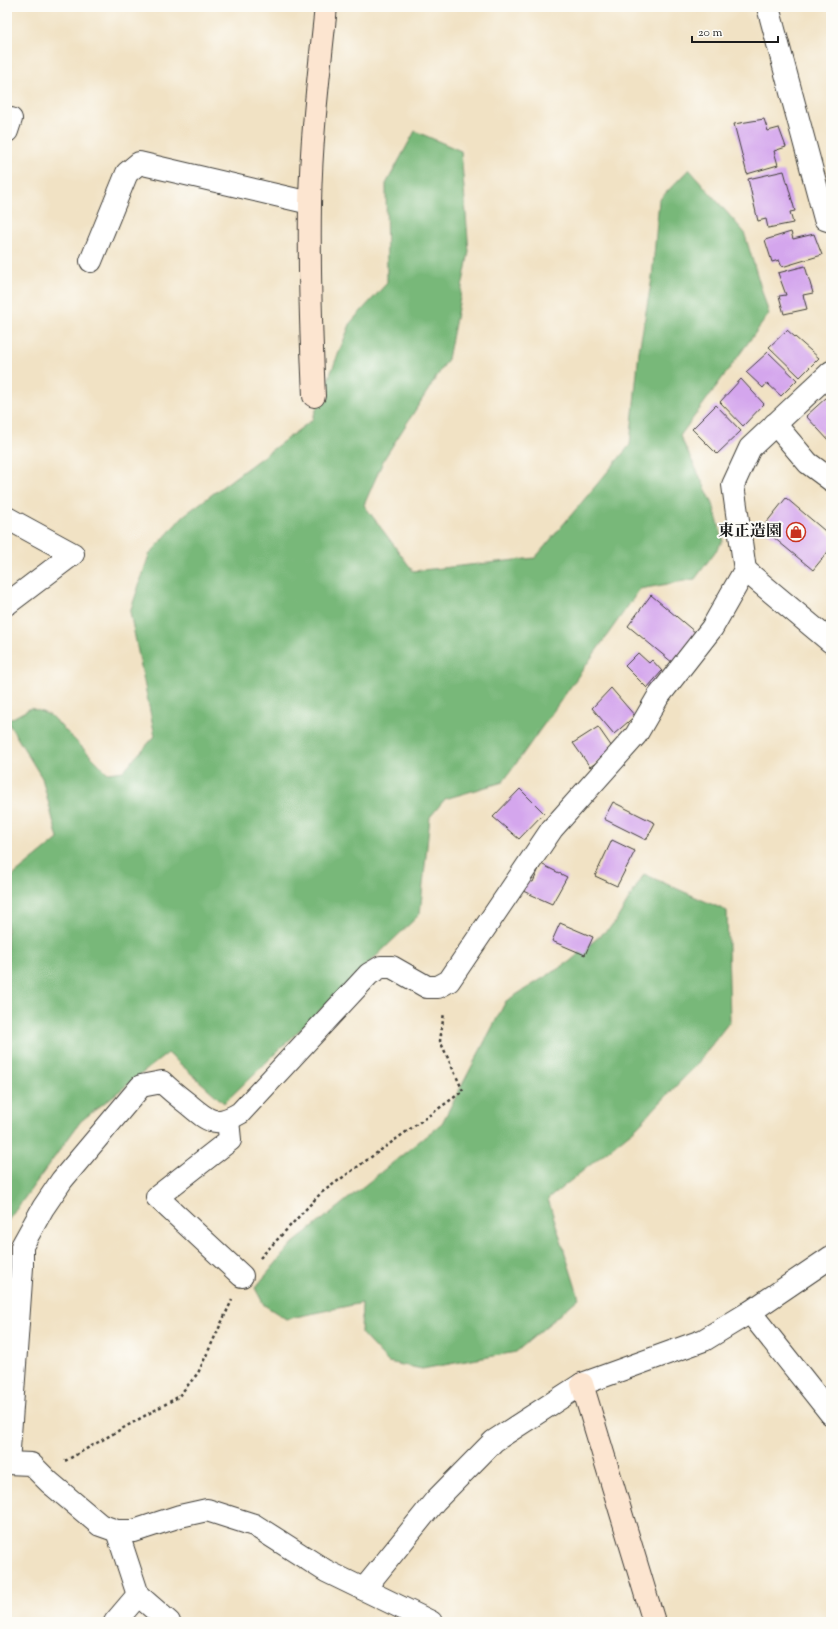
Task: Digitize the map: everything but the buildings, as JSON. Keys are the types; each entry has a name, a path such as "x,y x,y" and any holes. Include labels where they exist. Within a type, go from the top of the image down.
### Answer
{"street":[{"path":"314,396 310,308 310,203 315,106 326,7"},
{"path":"768,7 826,219 831,221"},
{"path":"7,119 11,119 7,131"},
{"path":"91,262 127,173 139,163 310,203"},
{"path":"431,1622 408,1617 364,1589 326,1571 254,1525 207,1510 180,1516 134,1531 117,1531 100,1525 31,1464 8,1463 22,1267 22,1246 43,1208 62,1180 140,1086 162,1082 206,1119 217,1121 228,1120 240,1113 369,974 381,967 392,967 427,987 438,987 449,980 552,829 636,735 658,697 712,628 745,570 733,485 750,448 831,372"},
{"path":"775,424 808,463 831,480"},
{"path":"7,518 73,554 7,604"},
{"path":"745,570 831,642"},
{"path":"228,1120 230,1140 157,1197 242,1276"},
{"path":"364,1589 435,1501 494,1441 582,1384 704,1340 750,1312 831,1257"},
{"path":"750,1312 831,1414"},
{"path":"582,1384 654,1622"},
{"path":"117,1531 138,1595 169,1622"},
{"path":"115,1622 138,1595"}],"path":[{"path":"41,1474 178,1398 198,1373 242,1276 321,1193 463,1092 440,1041 449,980"}],"green space":[{"path":"415,131 461,151 469,252 448,359 384,459 364,505 413,571 535,558 630,445 639,351 652,278 659,200 689,169 744,232 769,314 680,436 713,504 723,541 695,579 640,589 503,782 445,799 430,817 420,914 224,1103 168,1053 81,1121 7,1222 7,886 9,879 58,839 42,778 7,721 31,708 50,715 108,773 123,771 155,736 130,612 149,555 183,516 312,420 351,322 387,283 386,184"},
{"path":"644,874 727,911 730,1021 697,1064 637,1127 548,1199 579,1298 516,1352 422,1369 388,1362 361,1333 362,1303 286,1319 264,1305 255,1288 292,1244 442,1123 506,1001 569,962 614,924"}],"place":[{"name":"東正造園","path":"796,532"}]}
